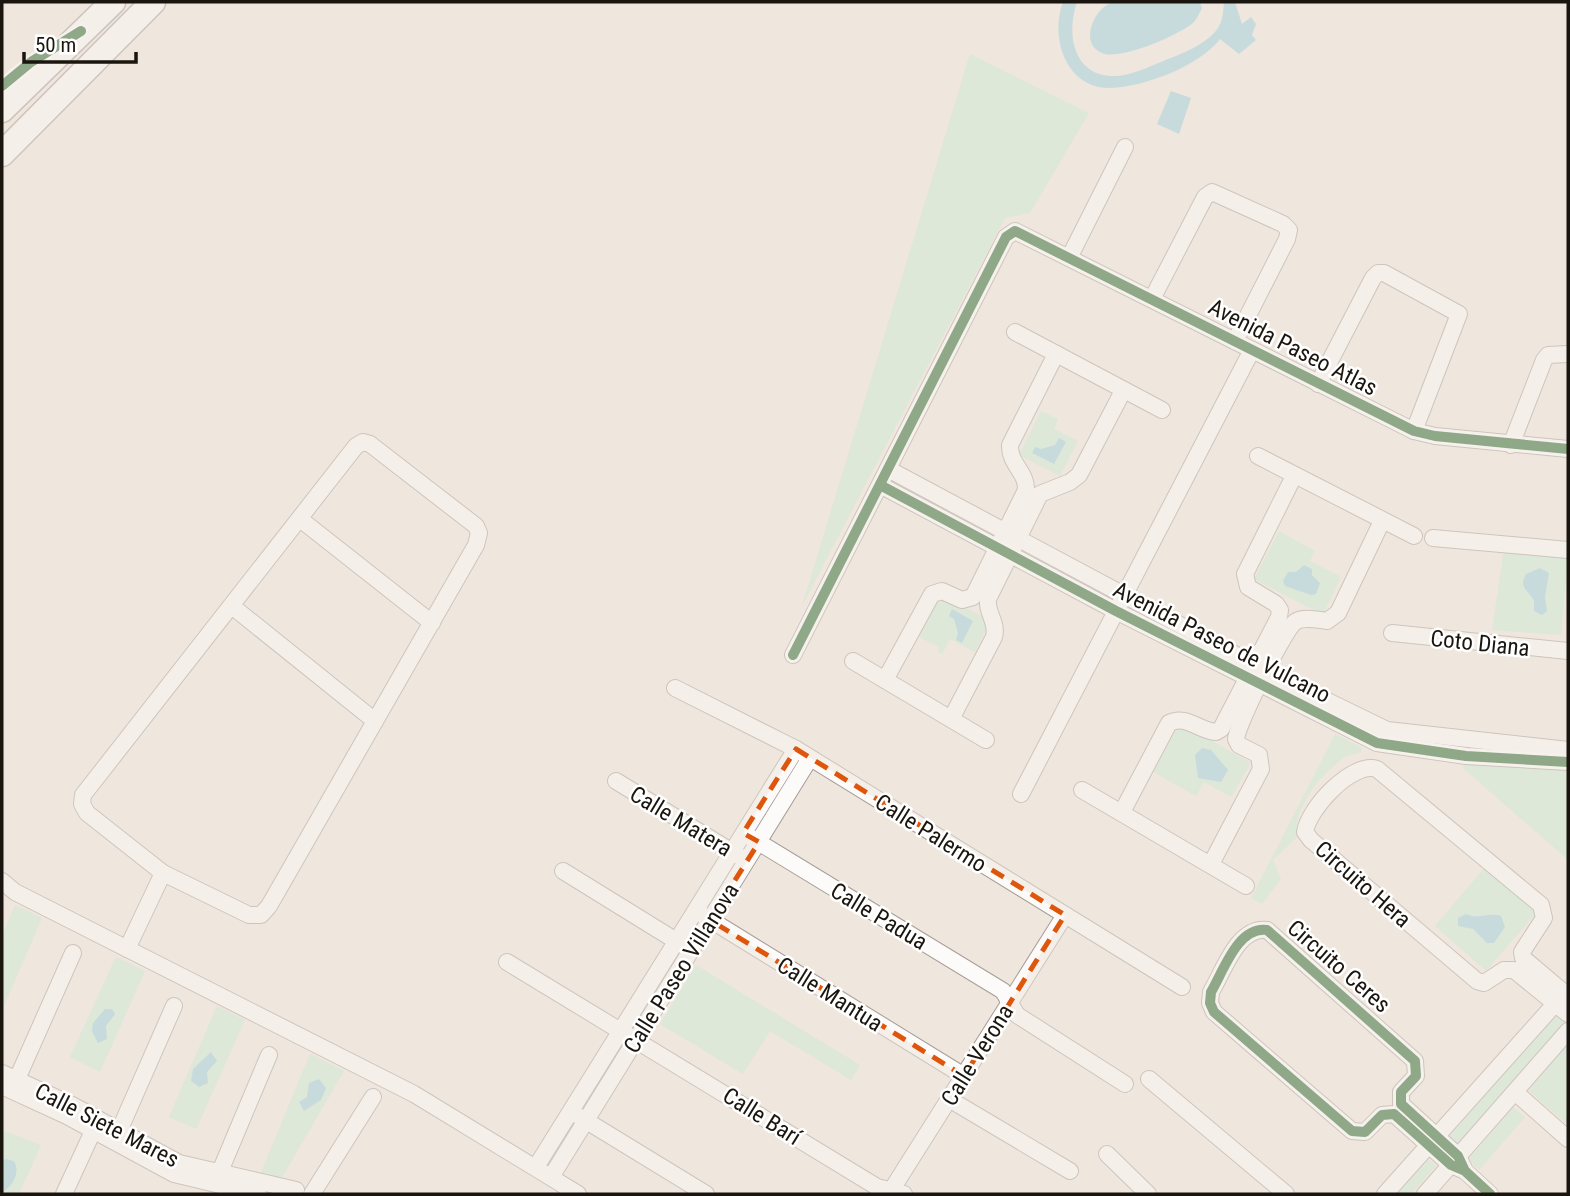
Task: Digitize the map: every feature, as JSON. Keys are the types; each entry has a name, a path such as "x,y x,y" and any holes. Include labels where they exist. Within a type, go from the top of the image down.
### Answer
{"highway":[{"path":"2,110 113,2"},
{"path":"2,154 153,2"},
{"path":"2,86 32,62 82,31"}],"street":[{"path":"1070,256 1125,147"},
{"path":"1152,299 1205,197 1212,192 1283,224 1289,230 1287,239 1235,341"},
{"name":"Avenida Paseo Atlas","path":"888,469 1006,237 1015,230 1414,431 1511,445 1568,449"},
{"path":"1318,384 1373,278 1378,273 1384,273 1460,314 1414,431"},
{"path":"1015,332 1162,410"},
{"path":"1021,794 1252,350"},
{"path":"1511,445 1544,360 1548,355 1568,354"},
{"path":"951,719 994,637 995,623 989,614 988,599 1011,536 1026,483 1009,455 1010,445 1056,355"},
{"path":"1011,536 1040,494 1046,489 1070,482 1079,475 1123,391"},
{"path":"363,442 370,443 465,517 479,533 476,545 432,623 261,915 249,915 163,873 87,813 82,804 83,795 300,519 356,446 363,442"},
{"path":"1258,456 1414,536"},
{"path":"793,655 888,469"},
{"name":"Avenida Paseo de Vulcano","path":"888,469 1124,595 1257,675"},
{"path":"1211,864 1261,769 1259,755 1236,739 1236,732 1280,610 1276,604 1248,587 1245,574 1294,476"},
{"name":"Avenida Paseo de Vulcano","path":"880,485 1116,611 1387,730 1466,748 1568,762"},
{"path":"300,519 432,623"},
{"path":"1122,812 1169,723 1183,719 1216,732 1292,624 1303,619 1327,621 1338,613 1382,521"},
{"path":"1433,538 1568,550"},
{"path":"885,680 932,594 942,591 962,600 973,597 1004,551"},
{"path":"233,607 376,721"},
{"name":"Coto Diana","path":"1392,633 1568,651"},
{"path":"853,661 986,740"},
{"name":"Calle Palermo","path":"675,688 796,749 1182,986"},
{"name":"Avenida Paseo de Vulcano","path":"1466,748 1568,750"},
{"name":"Calle Paseo Villanova","path":"551,1177 691,950 732,852 796,749"},
{"name":"Calle Paseo Villanova","path":"536,1167 677,941 703,916 747,861 810,758"},
{"name":"Circuito Hera","path":"1368,766 1377,769 1541,905 1544,918 1522,952 1524,958 1565,999 1509,968 1484,983 1477,981 1311,840 1305,832 1306,822 1332,789 1361,769 1368,766"},
{"name":"Calle Matera","path":"616,781 747,861"},
{"path":"1082,790 1246,886"},
{"name":"Calle Padua","path":"743,833 1003,992 1012,1002 1017,1015 1125,1084"},
{"path":"564,871 691,950"},
{"path":"127,949 163,873"},
{"path":"2,881 15,892 414,1094 578,1194"},
{"name":"Calle Verona","path":"895,1193 949,1099 1065,915"},
{"name":"Calle Mantua","path":"703,916 964,1076"},
{"name":"Circuito Ceres","path":"1255,929 1267,930 1415,1061 1416,1076 1399,1098 1401,1104 1433,1141 1388,1112 1365,1132 1352,1131 1214,1012 1210,1003 1211,992 1245,934 1255,929"},
{"path":"8,1082 73,953"},
{"name":"Calle Barí","path":"507,962 877,1187 895,1193"},
{"path":"1385,1194 1565,999"},
{"path":"117,1137 174,1006"},
{"path":"1425,1194 1458,1164 1568,1031"},
{"path":"217,1179 269,1055"},
{"path":"1149,1079 1286,1194"},
{"name":"Calle Siete Mares","path":"8,1082 93,1130 117,1137"},
{"name":"Calle Siete Mares","path":"8,1082 72,1105 174,1174 303,1193"},
{"path":"1515,1092 1568,1139"},
{"path":"303,1193 373,1097"},
{"path":"949,1099 1070,1171"},
{"path":"572,1112 706,1194"},
{"path":"64,1194 93,1130"},
{"path":"1433,1141 1490,1194"},
{"path":"1107,1154 1147,1194"},
{"name":"Calle Siete Mares","path":"217,1179 258,1194"}],"highlighted area":[{"path":"796,749 1065,915 964,1076 710,920 759,842 743,833"}],"green space":[{"path":"970,54 1089,113 1030,213 1005,218 802,606"},
{"path":"1041,411 1058,419 1054,429 1078,441 1060,476 1019,455"},
{"path":"1279,531 1315,551 1310,561 1341,577 1323,615 1254,579"},
{"path":"1504,549 1568,556 1561,635 1492,630"},
{"path":"941,595 991,621 975,652 950,639 942,654 938,652 939,647 919,637"},
{"path":"1180,723 1251,763 1231,797 1204,782 1196,796 1153,772"},
{"path":"1335,734 1361,747 1361,752 1347,756 1336,764 1310,792 1299,815 1297,837 1273,860 1281,879 1262,904 1251,898"},
{"path":"1464,763 1568,770 1568,860 1463,768"},
{"path":"1485,867 1537,912 1486,971 1435,926"},
{"path":"15,905 42,918 2,1010 2,935"},
{"path":"116,957 145,971 100,1072 70,1057"},
{"path":"696,965 860,1065 851,1080 770,1031 743,1074 660,1024"},
{"path":"217,1006 245,1020 196,1129 169,1117"},
{"path":"1555,1014 1564,1022 1457,1146 1448,1138"},
{"path":"1568,1040 1568,1125 1528,1090"},
{"path":"310,1054 344,1071 281,1179 260,1175"},
{"path":"1513,1107 1525,1117 1479,1170 1468,1160"},
{"path":"5,1131 41,1145 19,1194 2,1194 2,1137"},
{"path":"1428,1159 1436,1166 1411,1194 1397,1194"}],"water":[{"path":"1063,2 1077,2 1072,27 1076,52 1091,70 1102,75 1117,76 1136,72 1199,45 1218,29 1224,2 1235,2 1242,24 1251,17 1256,24 1252,35 1256,40 1239,54 1220,39 1199,58 1169,74 1137,84 1108,88 1081,79 1064,57 1058,30"},
{"path":"1113,2 1200,2 1202,8 1194,22 1176,33 1135,50 1102,53 1091,42 1090,34 1100,11"},
{"path":"1171,91 1191,98 1179,134 1157,124"},
{"path":"1059,438 1066,442 1054,464 1032,453 1035,447 1041,449 1055,445"},
{"path":"1304,565 1312,569 1312,575 1320,583 1316,594 1311,595 1285,586 1283,581 1288,572 1296,572"},
{"path":"1540,568 1549,573 1545,597 1547,611 1542,615 1534,611 1534,601 1523,583 1526,574"},
{"path":"952,609 973,621 962,643 956,640 958,633 954,619 949,616"},
{"path":"1202,748 1211,750 1228,770 1221,782 1198,778 1195,755"},
{"path":"1466,914 1501,916 1505,927 1494,943 1487,943 1473,929 1458,926 1458,918"},
{"path":"105,1009 112,1009 115,1014 106,1026 107,1039 98,1043 92,1031 93,1023"},
{"path":"211,1052 217,1061 207,1072 208,1083 199,1087 191,1081 193,1069"},
{"path":"319,1079 326,1088 321,1100 304,1111 299,1102 307,1097 309,1083"},
{"path":"2,1161 14,1161 16,1175 2,1193"}],"cycle path":[{"path":"2,86 31,62 81,31"},
{"path":"793,655 1006,237 1015,231 1414,431 1435,436 1568,449"},
{"path":"880,485 1116,611 1377,743 1466,756 1568,762"},
{"path":"1465,1171 1458,1156 1401,1104 1401,1092 1416,1076 1415,1061 1267,930 1257,931 1240,942 1211,992 1210,1003 1214,1012 1352,1131 1365,1132 1382,1115 1394,1114 1451,1165 1465,1171 1490,1194"}]}
